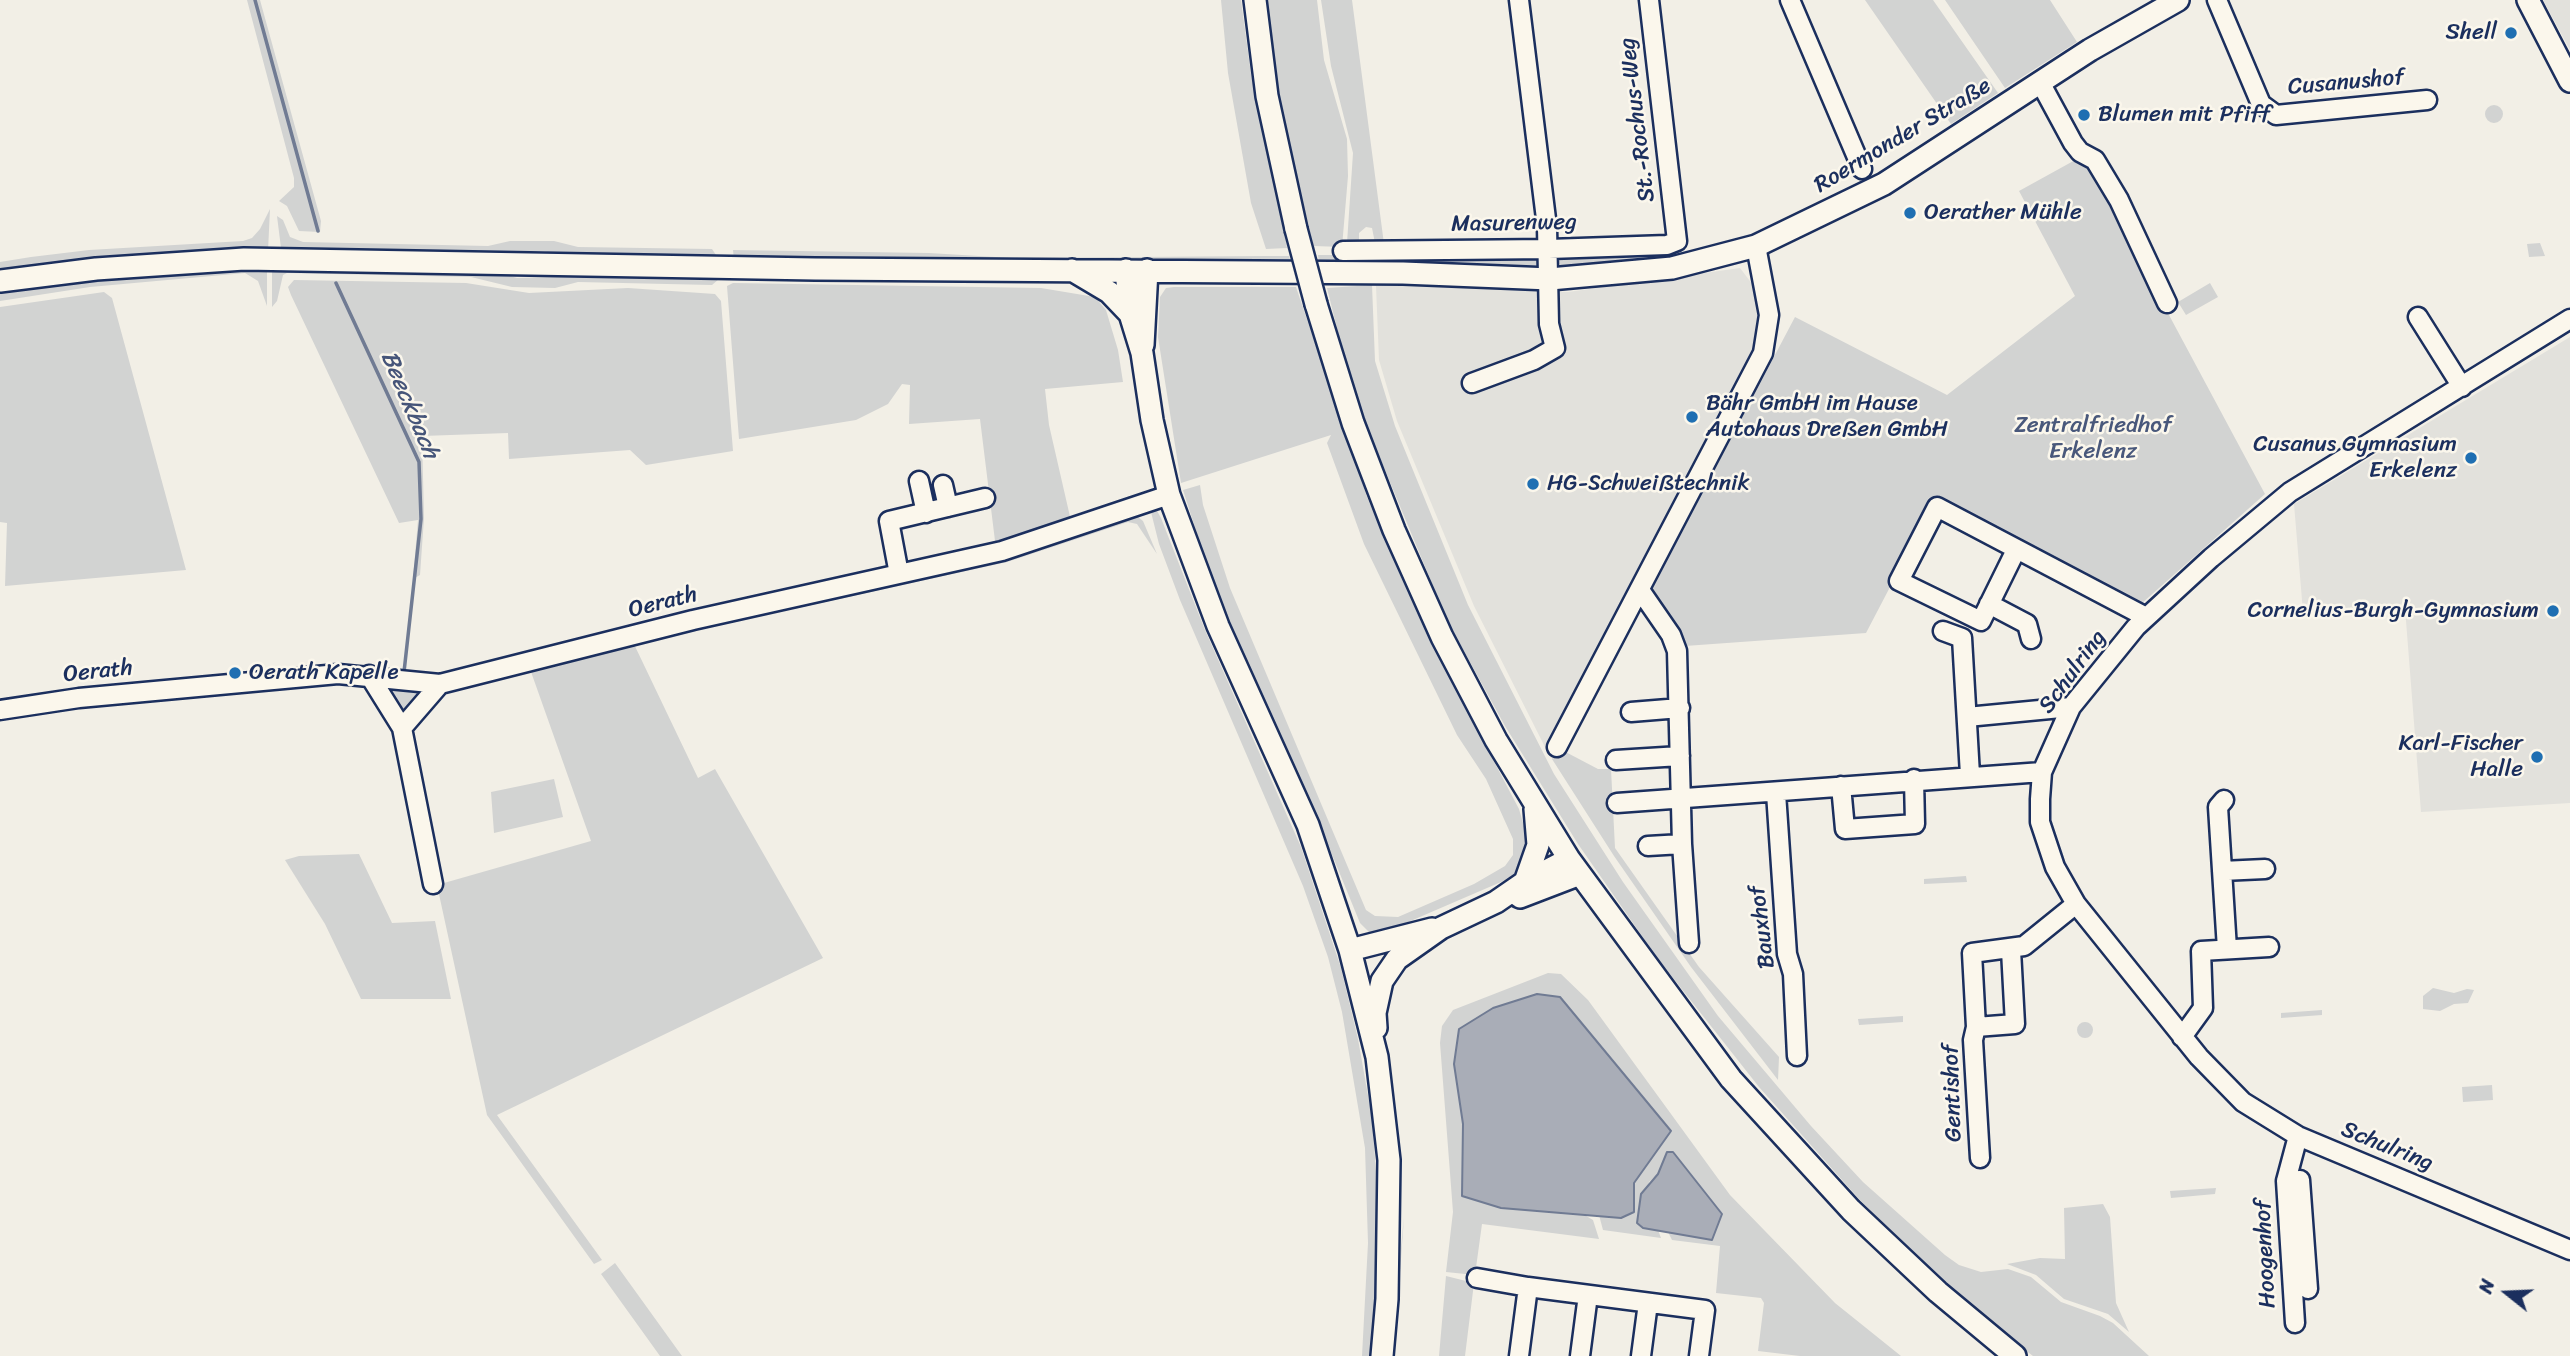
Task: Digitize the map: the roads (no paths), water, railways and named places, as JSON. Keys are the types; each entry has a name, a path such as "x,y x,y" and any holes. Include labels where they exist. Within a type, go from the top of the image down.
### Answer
{"main road":[{"path":"1255,0 1267,96 1296,229 1353,422 1394,530 1442,637 1496,740 1575,867 1731,1079 1851,1210 1938,1292 2015,1356"},
{"name":"Roermonder Straße","path":"0,281 96,269 244,259 815,269 1403,273 1549,279 1672,268 1756,246 1884,184 2040,82 2178,0"},
{"path":"2528,0 2570,81"},
{"path":"1070,269 1110,292 1130,314"},
{"path":"1136,270 1130,314 1142,353 1152,421 1169,495 1218,626 1308,825 1352,960 1377,1057"},
{"path":"1136,270 1146,317 1142,353"},
{"path":"1525,882 1538,845 1533,800"},
{"path":"1382,1356 1387,1299 1389,1173 1375,1013 1382,981 1397,960 1441,928 1496,902 1525,882 1575,867"},
{"path":"1496,902 1530,895 1575,867"},
{"path":"1352,960 1418,930 1441,928"},
{"path":"1352,960 1415,945"}],"street":[{"path":"1472,383 1534,360 1555,348 1549,324 1549,249 1519,0"},
{"name":"St.-Rochus-Weg","path":"1649,0 1676,234"},
{"path":"1790,0 1862,169"},
{"name":"Cusanushof","path":"2217,0 2261,104 2276,115 2427,100"},
{"path":"2040,82 2073,143 2080,152 2095,160 2119,200 2167,303"},
{"name":"Masurenweg","path":"1343,251 1549,249 1667,244 1677,241 1676,234"},
{"path":"1556,747 1579,690 1640,590 1763,353 1769,316 1756,246"},
{"path":"2418,317 2462,387"},
{"name":"Schulring","path":"2570,319 2290,492 2147,617 2071,707 2042,772 2040,822 2054,865 2076,904 2182,1037 2243,1102 2298,1136 2570,1250"},
{"path":"919,481 926,513"},
{"path":"943,485 948,507"},
{"name":"Oerath","path":"0,710 200,686 338,674 369,675 406,683 440,684 693,620 1002,551 1169,495"},
{"path":"899,574 889,521 985,498"},
{"path":"2016,550 1981,621 1899,581 1937,507 2147,617"},
{"path":"1640,590 1671,635 1677,650 1682,844 1689,943"},
{"path":"1989,604 2027,624 2031,639"},
{"path":"1943,631 1962,638 1970,775"},
{"path":"369,675 402,728 433,884"},
{"path":"402,728 440,684"},
{"path":"1967,717 2071,707"},
{"path":"1631,712 1680,709"},
{"path":"1616,760 1680,756"},
{"path":"1617,803 1776,793 1914,779 2042,772"},
{"path":"1841,786 1845,829 1915,824 1914,779"},
{"name":"Bauxhof","path":"1776,793 1787,954 1793,974 1797,1056"},
{"path":"2224,800 2218,807 2227,949"},
{"path":"1648,846 1682,844"},
{"path":"2222,871 2265,869"},
{"name":"Gentishof","path":"1980,1158 1973,1040 1976,1027 1972,953 2011,950 2034,940 2076,904"},
{"path":"2182,1037 2203,1007 2201,950 2269,947"},
{"name":"Gentishof","path":"1976,1027 2015,1024 2011,950"},
{"name":"Hoogenhof","path":"2295,1323 2286,1181 2298,1136"},
{"name":"Hoogenhof","path":"2286,1181 2300,1180 2308,1289"},
{"path":"1477,1278 1705,1310 1699,1356"},
{"path":"1519,1356 1528,1287"},
{"path":"1580,1356 1588,1295"},
{"path":"1642,1356 1648,1303"}],"waterway":[{"name":"Beeckbach","path":"255,0 318,231"},
{"name":"Beeckbach","path":"336,283 419,462 421,519 404,672"}],"place":[{"name":"Shell","path":"2511,33"},
{"name":"Blumen mit Pfiff","path":"2084,115"},
{"name":"Oerather Mühle","path":"1910,213"},
{"name":"Bähr GmbH im Hause Autohaus Dreßen GmbH","path":"1692,417"},
{"name":"Cusanus Gymnasium Erkelenz","path":"2471,458"},
{"name":"HG-Schweißtechnik","path":"1533,484"},
{"name":"Cornelius-Burgh-Gymnasium","path":"2553,611"},
{"name":"Oerath Kapelle","path":"235,673"},
{"name":"Karl-Fischer Halle","path":"2537,757"}],"park label":[{"name":"Zentralfriedhof Erkelenz","path":"2093,439"}]}
